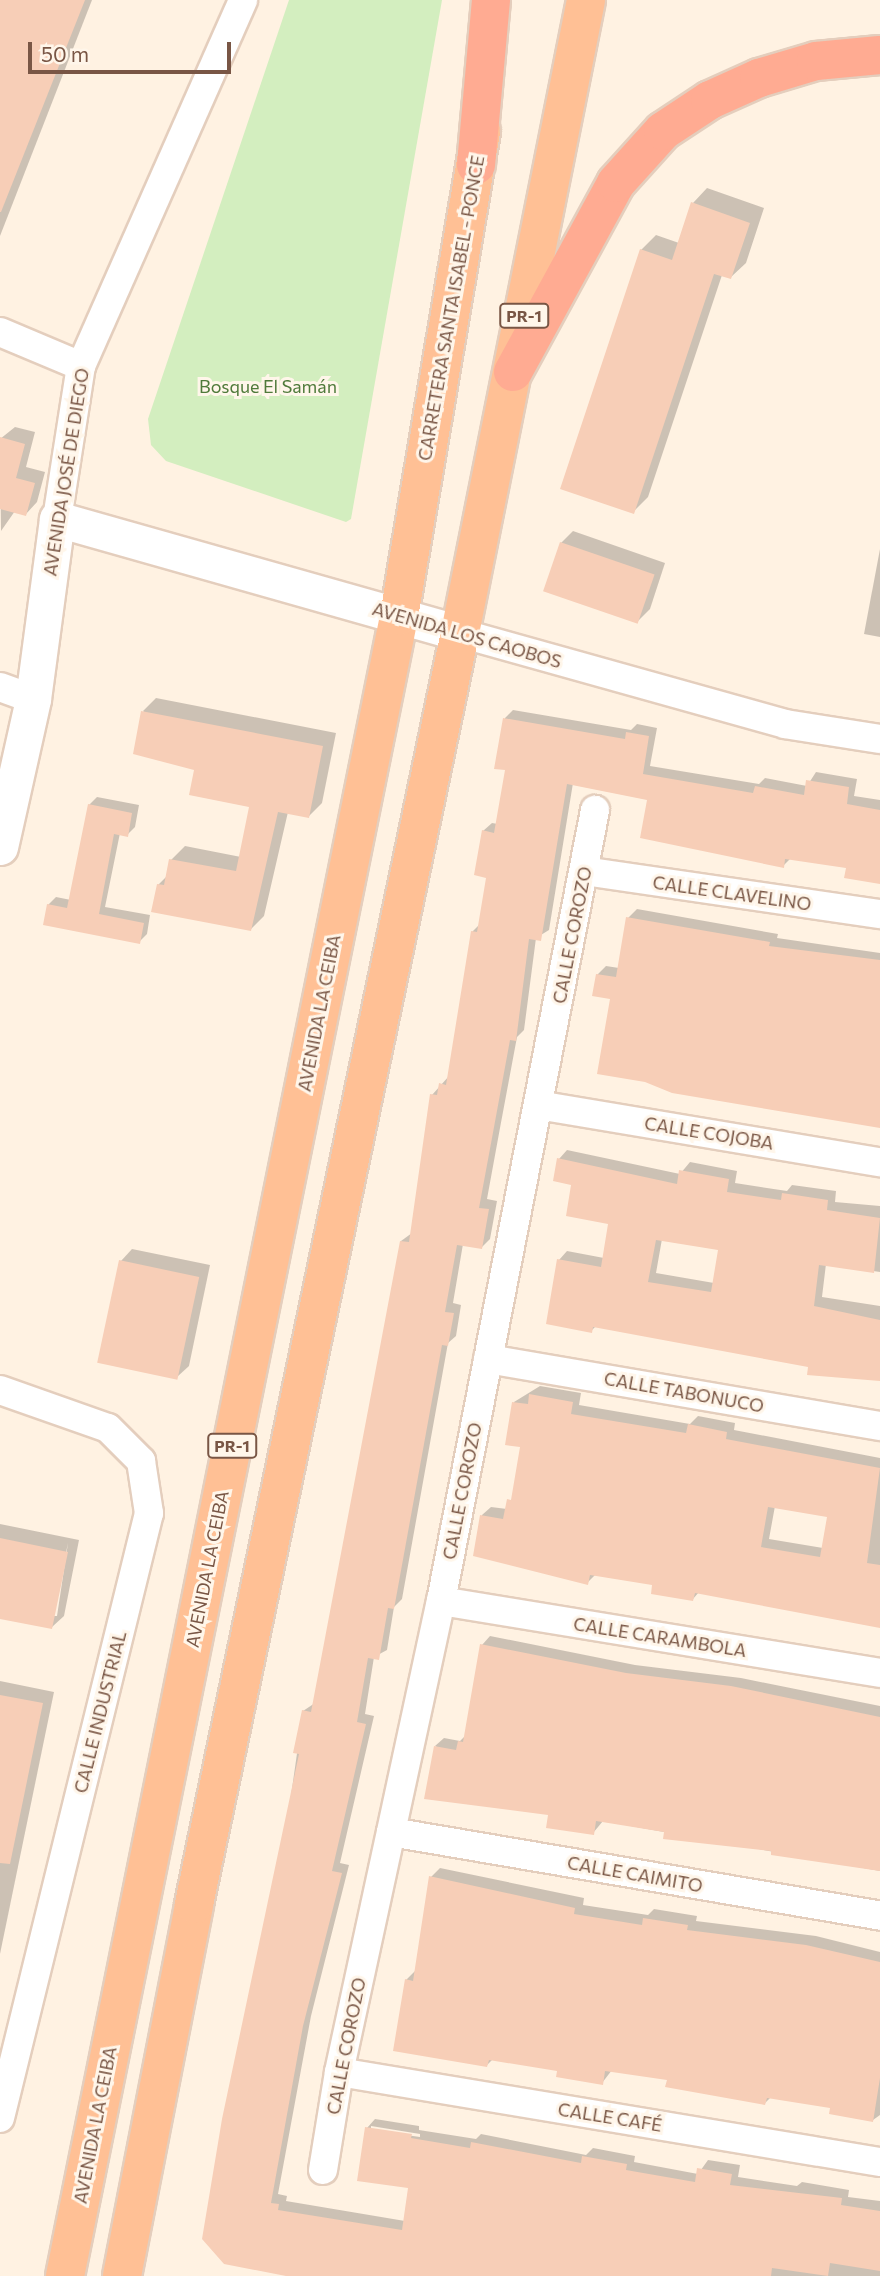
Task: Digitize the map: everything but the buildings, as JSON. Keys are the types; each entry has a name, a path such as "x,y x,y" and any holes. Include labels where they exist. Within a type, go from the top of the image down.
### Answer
{"highway":[{"path":"475,165 491,0"},
{"name":"CARRETERA SANTA ISABEL - PONCE","path":"399,615 504,0"},
{"name":"PR-1","path":"122,2276 197,1890 460,633 586,0"},
{"path":"513,372 615,183 663,131 710,100 759,78 816,61 880,55"},
{"name":"AVENIDA LA CEIBA","path":"65,2276 399,615"}],"street":[{"name":"AVENIDA JOSÉ DE DIEGO","path":"0,847 33,699 81,366 243,0"},
{"path":"0,332 81,366"},
{"name":"AVENIDA LOS CAOBOS","path":"57,519 785,724 880,739"},
{"path":"0,687 33,699"},
{"name":"CALLE COROZO","path":"323,2170 339,2072 441,1601 595,810"},
{"name":"CALLE CLAVELINO","path":"584,872 880,914"},
{"name":"CALLE COJOBA","path":"538,1105 880,1162"},
{"name":"CALLE TABONUCO","path":"488,1359 880,1426"},
{"name":"CALLE INDUSTRIAL","path":"0,1391 108,1428 141,1461 149,1513 0,2119"},
{"name":"CALLE CARAMBOLA","path":"441,1601 880,1673"},
{"name":"CALLE CAIMITO","path":"391,1832 880,1916"},
{"name":"CALLE CAFÉ","path":"339,2072 880,2162"}],"green space":[{"name":"Bosque El Samán","path":"289,0 442,0 351,519 346,522 166,461 151,445 148,419"}]}
